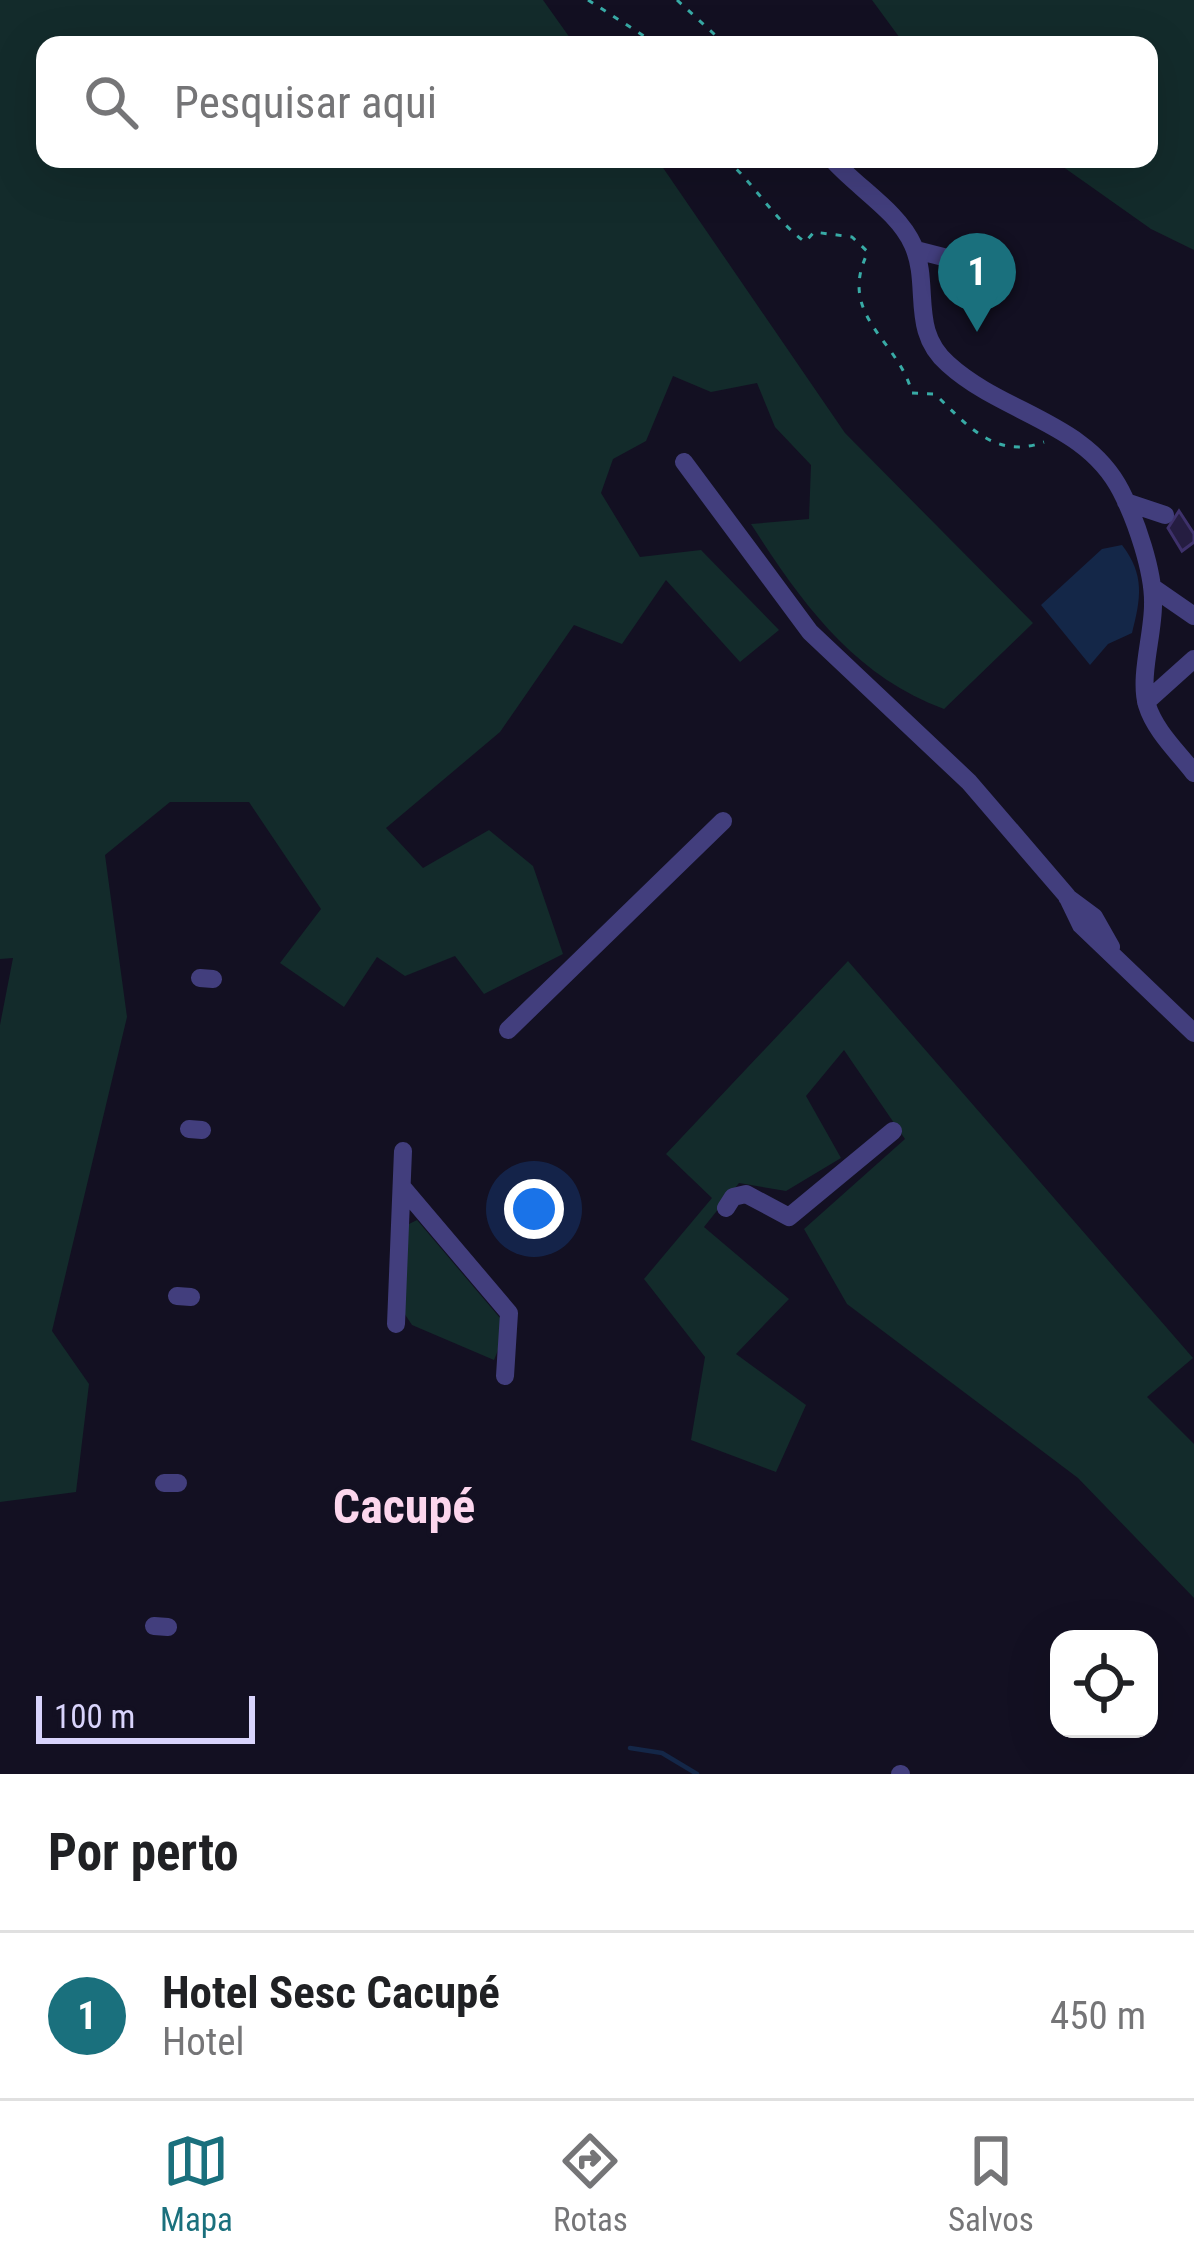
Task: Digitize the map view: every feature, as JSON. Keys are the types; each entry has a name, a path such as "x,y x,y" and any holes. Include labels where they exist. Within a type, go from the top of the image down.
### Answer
{"street":[{"path":"841,168 905,230 916,250 921,321 931,347 991,398 1081,439 1108,467 1126,502 1152,587 1146,702 1160,730 1194,772"},
{"path":"916,250 959,261"},
{"path":"684,462 810,632 941,753 1067,896 1082,926 1194,1033"},
{"path":"1126,502 1166,515"},
{"path":"1152,587 1194,616"},
{"path":"1146,702 1194,659"},
{"path":"508,1030 723,821"},
{"path":"726,1208 733,1197 746,1194 789,1217 893,1131"},
{"path":"396,1324 403,1151"},
{"path":"403,1188 509,1313 506,1376"}],"path":[{"path":"588,0 644,36"},
{"path":"677,0 716,36"},
{"path":"735,168 761,196 766,212 805,242 814,232 852,237 868,252 857,273 864,312 874,336 907,372 913,393 935,394 986,442 1030,447 1050,440"}],"green space":[{"path":"0,0 543,0 569,36 36,36 36,168 663,168 845,433 1033,623 944,709 883,677 810,608 751,524 809,519 811,465 775,427 757,383 711,392 673,376 646,441 613,459 601,493 640,557 701,550 779,630 740,662 666,580 622,644 574,625 500,732 386,828 423,868 489,830 533,866 563,954 484,994 455,956 405,976 377,957 344,1007 280,963 321,909 249,802 170,802 105,855 127,1017 52,1331 89,1384 76,1492 0,1502 0,1025 13,958 0,959"},
{"path":"872,0 1194,0 1194,250 1151,229 1065,168 1158,168 1158,36 898,36"},
{"path":"848,961 1193,1358 1147,1397 1194,1444 1194,1598 1078,1478 847,1304 804,1229 905,1139 844,1050 806,1096 841,1158 786,1191 739,1183 704,1227 789,1299 736,1354 806,1405 776,1472 691,1440 705,1357 644,1279 712,1198 666,1154"},
{"path":"417,1220 500,1318 503,1338 494,1360 412,1325 402,1310 407,1225"}],"water":[{"path":"1122,545 1135,566 1139,587 1132,633 1108,644 1090,665 1041,605 1102,549"}],"building":[{"path":"1179,511 1194,534 1194,542 1182,551 1168,528"}],"waterway":[{"path":"630,1748 662,1753 697,1774"}],"place":[{"name":"Hotel Sesc Cacupé","path":"977,332"}],"district":[{"name":"Cacupé","path":"404,1506"}]}
